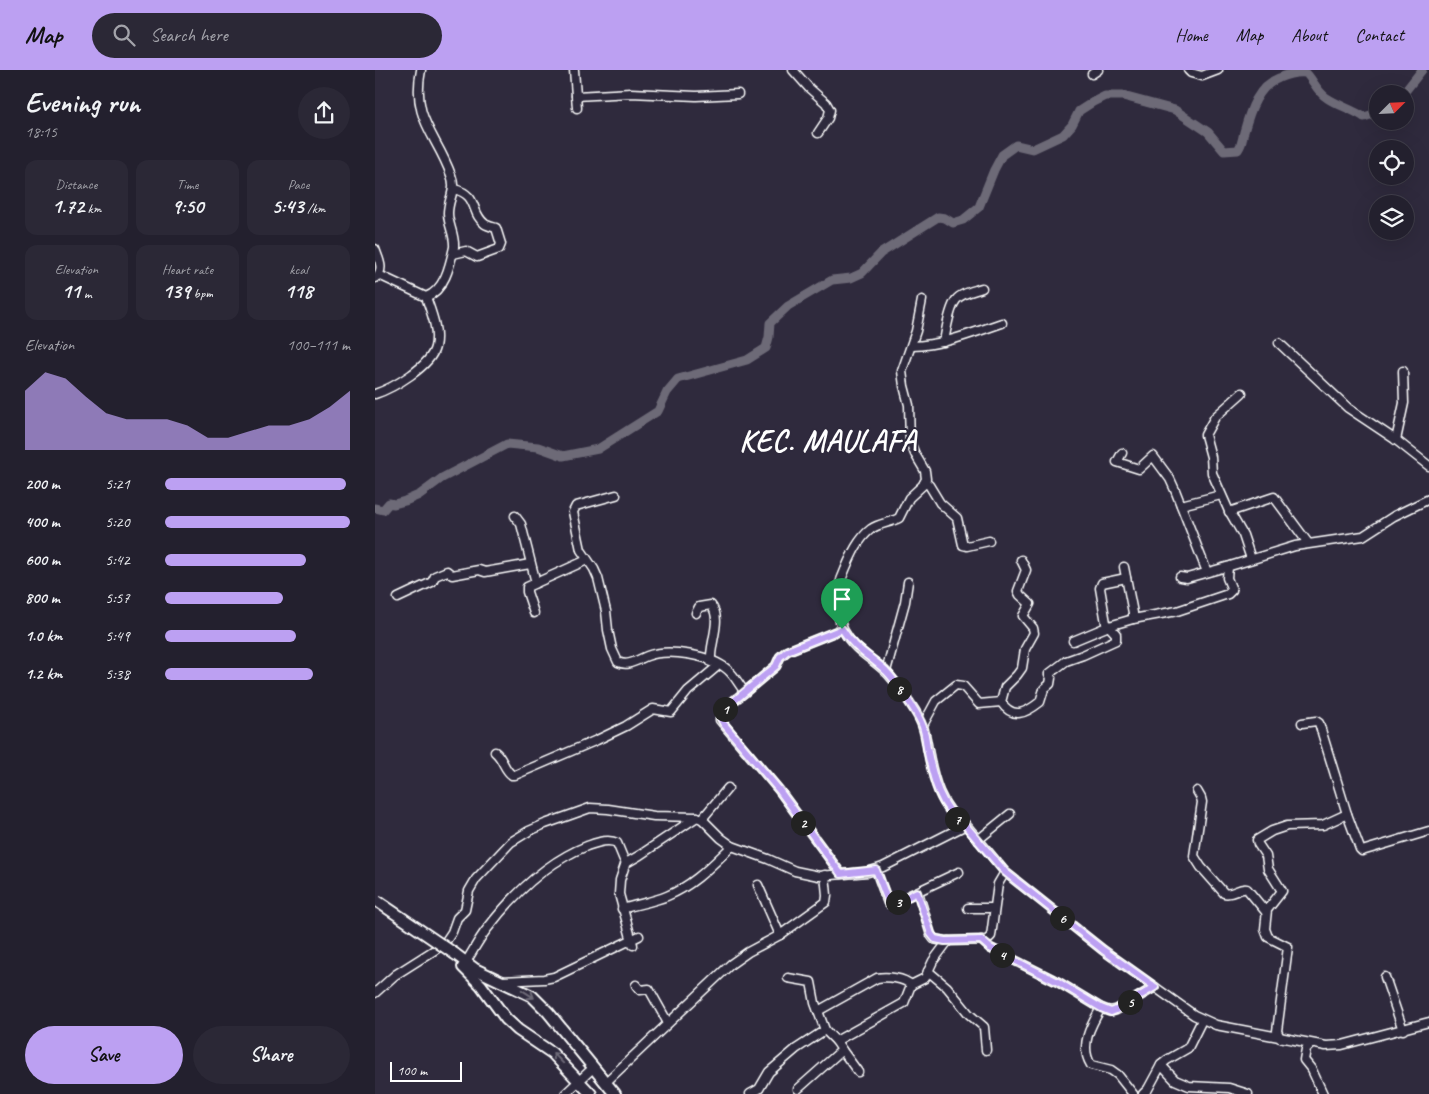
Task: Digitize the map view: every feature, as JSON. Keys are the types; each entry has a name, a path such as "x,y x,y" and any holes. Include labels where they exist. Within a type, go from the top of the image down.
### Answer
{"highway":[{"path":"376,903 453,956 471,973 506,1019 518,1030 552,1052 591,1094"},
{"path":"453,956 467,962 475,969 525,991 532,996 548,1012 615,1094"}],"street":[{"path":"375,250 381,269 377,277 426,297 434,293 441,285 453,254 455,242 448,213 454,189 452,176 422,116 418,90 421,70"},
{"path":"574,70 577,108"},
{"path":"793,70 831,110 818,133"},
{"path":"1189,70 1191,73 1202,76 1217,70"},
{"path":"576,96 631,93 696,96 738,94"},
{"path":"453,254 466,251 477,258 499,249 501,244 496,228 483,222 463,191 454,189"},
{"path":"944,342 951,310 956,300 961,296 982,288"},
{"path":"375,394 387,390 411,375 433,352 436,343 434,323 426,297"},
{"path":"922,300 911,346 903,369 903,376 909,405 910,442 925,470 926,479 909,498 899,518 872,529 863,537 853,552 838,590 838,614 842,629 854,646 886,671 923,725 940,796 959,821 965,825 1005,872 1103,950 1202,1020 1222,1026 1326,1046 1342,1045 1429,1022"},
{"path":"911,346 929,346 1002,323"},
{"path":"1279,344 1348,408 1396,440 1429,466"},
{"path":"1396,440 1404,402 1403,371"},
{"path":"1241,393 1215,417 1205,436 1211,457 1212,474 1229,512 1243,535 1251,559"},
{"path":"1122,453 1117,462 1139,469 1153,456 1170,479 1207,572"},
{"path":"924,483 929,485 940,503 957,518 963,545 967,546 989,541"},
{"path":"616,495 587,502 573,510 579,545 598,578 606,611 607,630 618,662 622,664 630,663 653,654 671,652 695,656 719,665 730,672 745,692"},
{"path":"1181,505 1221,495"},
{"path":"1229,512 1274,497 1308,543"},
{"path":"1181,577 1187,578 1308,543 1363,536 1395,516 1429,499"},
{"path":"515,516 521,524 536,583"},
{"path":"534,613 526,590 529,586 587,560"},
{"path":"1001,702 1005,687 1022,668 1025,649 1034,633 1033,628 1023,616 1030,604 1018,592 1026,570 1021,560"},
{"path":"398,598 432,582 435,576 447,571 452,575 479,570 485,572 530,564"},
{"path":"1124,567 1133,619"},
{"path":"1073,641 1109,626 1133,619 1177,611 1229,594 1233,590 1227,578 1228,567"},
{"path":"1001,702 1007,710 1017,713 1027,711 1039,704 1043,698 1044,690 1050,684 1051,678 1049,674 1058,666 1066,660 1083,655 1116,640 1116,634 1105,619 1101,585 1102,583 1126,578"},
{"path":"886,671 905,602 908,582"},
{"path":"696,613 699,607 705,605 711,605 715,610 716,622 711,662"},
{"path":"841,874 779,790 720,720 722,711 776,666 780,657 787,651 842,629"},
{"path":"495,752 509,773 512,776 515,775 597,740 626,726 653,709 671,712 688,691 719,665"},
{"path":"923,725 936,702 956,685 963,686 979,704 1001,702"},
{"path":"1302,723 1316,721 1319,723 1359,849 1362,851 1429,831"},
{"path":"632,942 619,894 620,880 626,862 699,818 728,788"},
{"path":"1197,791 1201,802 1194,852 1197,862 1224,893 1228,894 1243,888 1247,889 1266,912"},
{"path":"375,993 395,975 444,944 452,932 457,918 465,910 469,891 496,857 511,842 545,824 590,808 613,809 654,816 699,818 732,846 768,859 795,872 813,876 876,870 894,863 965,825"},
{"path":"978,840 1010,814"},
{"path":"1280,1038 1277,1031 1289,949 1287,945 1272,939 1266,934 1266,912 1282,891 1268,869 1265,854 1257,840 1281,828 1323,825 1347,814"},
{"path":"467,962 485,930 539,873 558,860 575,851 608,841 617,843 626,862"},
{"path":"622,909 665,897 681,890 698,879 732,846"},
{"path":"876,870 889,904 895,903 959,872"},
{"path":"917,892 933,938 947,941 987,940 991,936 998,884 1005,872"},
{"path":"606,1082 731,964 748,952 781,934 826,902 825,876"},
{"path":"758,886 781,934"},
{"path":"968,908 994,908"},
{"path":"500,981 554,977 632,942 639,936"},
{"path":"981,940 990,948 1058,982 1101,1008 1113,1011 1155,987"},
{"path":"836,1041 900,1006 905,1000 911,985 922,980 947,941"},
{"path":"928,971 947,987 969,1014 984,1027 986,1050"},
{"path":"1385,977 1403,1030"},
{"path":"787,978 811,982 825,1030 836,1041 859,1072"},
{"path":"818,1011 877,978 903,980 911,985"},
{"path":"636,984 640,990 649,989 668,1023"},
{"path":"1101,1008 1089,1029 1086,1041 1088,1060 1091,1065 1111,1070 1118,1075 1133,1094"},
{"path":"1143,1094 1148,1089 1161,1065 1188,1048 1202,1020"},
{"path":"751,1094 759,1089 769,1072 796,1049 825,1030"},
{"path":"1311,1044 1306,1049 1304,1060 1312,1070 1323,1094"},
{"path":"798,1089 842,1050"},
{"path":"1161,1065 1175,1080 1189,1086 1229,1088 1247,1094"},
{"path":"565,1094 594,1067"}],"waterway":[{"path":"1410,85 1422,70"},
{"path":"375,508 383,510 389,503 394,504 419,495 442,478 507,444 538,447 563,456 598,449 658,411 667,392 678,379 747,360 766,348 770,323 788,306 832,280 851,278 862,273 881,253 938,217 945,218 953,223 963,220 979,207 1002,155 1016,145 1033,149 1063,135 1072,125 1079,111 1105,96 1123,96 1175,110 1208,132 1224,151 1238,150 1242,143 1252,107 1260,93 1272,82 1289,74 1306,73 1324,96 1364,117 1369,115"}],"district":[{"name":"KEC. MAULAFA","path":"828,441"}],"route":[{"path":"842,629 854,646 886,671 918,716 923,725 936,786 940,796 959,821 965,825 1005,872 1103,950 1155,987 1111,1012 1058,982 985,946 981,940 945,941 933,938 917,892 889,904 876,870 841,874 831,863 779,790 720,720 720,717 722,711 776,666 780,657 787,651 842,629"}]}
